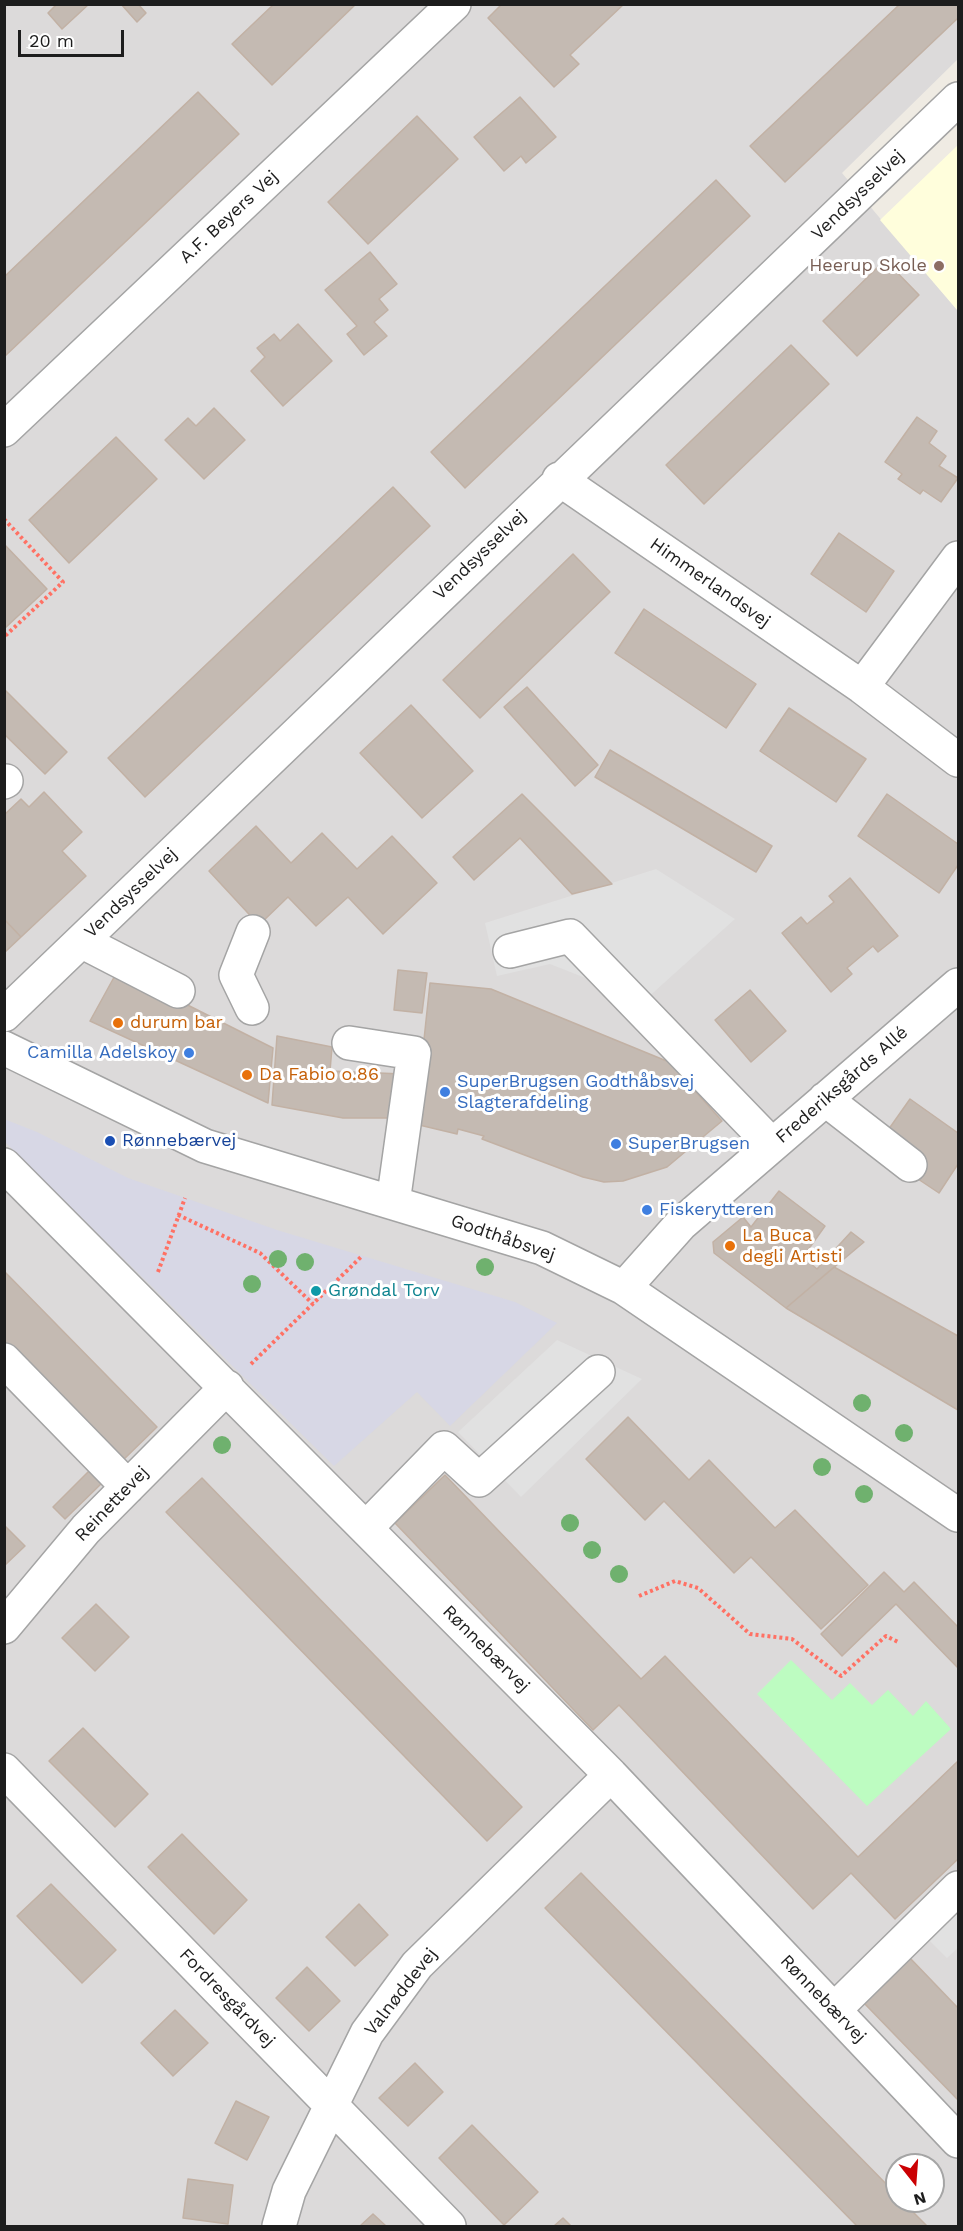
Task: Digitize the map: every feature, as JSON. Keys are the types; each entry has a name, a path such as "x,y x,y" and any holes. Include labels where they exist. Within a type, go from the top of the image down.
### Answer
{"street":[{"name":"A.F. Beyers Vej","path":"4,430 454,4"},
{"name":"Vendsysselvej","path":"4,1015 559,479 958,99"},
{"name":"Himmerlandsvej","path":"559,479 862,687 958,760"},
{"path":"862,687 958,558"},
{"path":"252,1008 236,975 253,932"},
{"path":"510,951 570,936 772,1145"},
{"path":"81,941 178,991"},
{"name":"Frederiksgårds Allé","path":"624,1288 681,1224 958,985"},
{"path":"349,1043 414,1053 393,1203"},
{"name":"Godthåbsvej","path":"4,1048 205,1146 542,1248 624,1288 958,1515"},
{"path":"825,1099 910,1165"},
{"name":"Rønnebærvej","path":"4,1165 611,1775 958,2141"},
{"path":"4,1360 128,1487"},
{"path":"366,1528 444,1448 479,1480 598,1372"},
{"name":"Reinettevej","path":"4,1627 86,1529 227,1388"},
{"name":"Fordresgårdvej","path":"4,1770 448,2226"},
{"name":"Valnøddevej","path":"279,2226 289,2191 367,2033 417,1965 611,1775"},
{"path":"834,2010 958,1888"}],"path":[{"path":"4,519 63,582 4,637"},
{"path":"146,1307 184,1198"},
{"path":"178,1215 260,1252 314,1304"},
{"path":"227,1388 362,1256"},
{"path":"639,1596 675,1581 698,1588 750,1634 792,1639 840,1677 886,1636 900,1643"}],"shaded area":[{"path":"5,5 958,5 958,59 842,173 958,311 958,2226 5,2226"},
{"name":"Heerup Skole","path":"958,145 958,311 880,220"},
{"path":"656,869 735,919 644,1001 550,964 497,976 485,923"},
{"name":"Grøndal Torv","path":"4,1119 37,1132 128,1178 277,1230 515,1302 557,1323 450,1426 417,1392 334,1466 5,1142"},
{"path":"557,1340 642,1379 521,1497 458,1432"},
{"path":"958,1909 958,1948 947,1958 928,1939"}],"green space":[{"path":"791,1660 832,1700 850,1683 872,1705 888,1690 913,1716 926,1701 951,1729 867,1806 757,1694"}],"building":[{"path":"57,4 89,4 62,29 48,13"},
{"path":"121,4 138,4 146,13 137,22"},
{"path":"274,4 356,4 272,85 232,44"},
{"path":"502,4 624,4 570,55 579,64 554,87 488,18"},
{"path":"900,4 958,4 958,18 785,182 750,146"},
{"path":"198,92 239,134 4,357 4,277"},
{"path":"520,97 556,137 526,163 521,156 504,171 474,137"},
{"path":"417,116 458,159 368,244 328,202"},
{"path":"716,180 750,216 465,488 431,452"},
{"path":"370,252 397,284 379,299 388,310 374,322 387,336 364,355 347,334 357,326 325,290"},
{"path":"885,260 919,295 857,356 823,321"},
{"path":"298,324 332,361 283,406 251,371 265,357 257,348 274,334 280,341"},
{"path":"791,345 829,384 704,504 666,465"},
{"path":"214,408 245,440 204,479 165,440 188,418 196,426"},
{"path":"917,417 937,431 929,443 946,456 939,466 958,478 941,502 923,490 920,494 898,479 902,474 885,462"},
{"path":"116,437 157,479 69,563 29,520"},
{"path":"393,487 430,526 145,797 108,758"},
{"path":"839,533 894,571 866,612 811,574"},
{"path":"4,544 47,589 4,629"},
{"path":"573,554 610,592 480,718 443,680"},
{"path":"644,609 756,684 726,728 615,653"},
{"path":"527,687 598,765 575,786 504,707"},
{"path":"4,689 67,752 45,774 4,734"},
{"path":"411,705 473,771 422,818 360,753"},
{"path":"789,708 866,759 836,802 760,751"},
{"path":"610,750 772,846 756,872 595,777"},
{"path":"44,792 82,832 62,851 86,876 21,937 4,919 4,815 21,799 29,807"},
{"path":"522,794 612,884 572,894 520,838 474,880 453,857"},
{"path":"887,794 958,844 958,865 939,893 858,836"},
{"path":"256,826 291,863 322,833 357,869 392,836 437,883 383,934 348,897 316,926 288,897 259,925 209,871"},
{"path":"850,878 898,936 878,952 873,946 847,968 852,974 831,992 782,933 801,917 807,924 834,902 829,896"},
{"path":"4,919 21,937 4,953"},
{"path":"118,970 273,1048 268,1103 90,1021"},
{"path":"398,970 427,973 422,1013 394,1010"},
{"path":"430,983 491,989 669,1062 722,1121 667,1167 623,1181 604,1182 583,1177 482,1139 484,1136 458,1129 457,1134 415,1124"},
{"path":"750,990 786,1031 751,1062 715,1020"},
{"path":"277,1036 332,1047 330,1071 403,1074 401,1118 343,1118 272,1105"},
{"path":"910,1099 958,1133 958,1164 939,1193 912,1175 886,1133"},
{"path":"779,1191 825,1226 803,1257 817,1269 851,1232 864,1242 786,1308 714,1253 713,1242 743,1217 751,1227"},
{"path":"834,1267 958,1336 958,1410 786,1308"},
{"path":"4,1271 157,1427 120,1463 4,1344"},
{"path":"628,1417 689,1480 709,1460 775,1528 795,1510 868,1585 821,1629 751,1557 734,1573 664,1501 645,1520 586,1459"},
{"path":"90,1470 103,1482 65,1519 53,1507"},
{"path":"445,1475 641,1679 665,1656 858,1857 958,1761 958,1859 895,1919 851,1873 813,1909 619,1705 593,1730 395,1523"},
{"path":"202,1478 522,1807 487,1841 166,1512"},
{"path":"4,1525 25,1546 4,1566"},
{"path":"884,1572 904,1592 914,1582 958,1627 958,1668 896,1604 842,1656 821,1634"},
{"path":"96,1604 129,1637 95,1671 62,1638"},
{"path":"83,1728 148,1794 115,1827 49,1761"},
{"path":"182,1834 247,1900 214,1934 148,1867"},
{"path":"581,1873 885,2183 885,2213 914,2213 927,2226 857,2226 545,1908"},
{"path":"51,1884 116,1950 82,1983 17,1916"},
{"path":"359,1904 388,1935 355,1966 326,1937"},
{"path":"909,1957 958,2008 958,2100 863,2002"},
{"path":"307,1967 340,2001 309,2031 276,1998"},
{"path":"175,2010 208,2043 173,2076 141,2043"},
{"path":"415,2063 443,2092 408,2126 379,2098"},
{"path":"236,2101 269,2117 247,2160 215,2143"},
{"path":"472,2125 538,2192 504,2225 439,2158"},
{"path":"188,2179 233,2185 228,2224 183,2218"},
{"path":"373,2214 386,2226 360,2226"},
{"path":"563,2218 571,2226 554,2226"}],"place":[{"name":"Heerup Skole","path":"939,266"},
{"name":"durum bar","path":"118,1023"},
{"name":"Camilla Adelskoy","path":"189,1053"},
{"name":"Da Fabio o.86","path":"247,1075"},
{"name":"SuperBrugsen Godthåbsvej Slagterafdeling","path":"445,1092"},
{"name":"Rønnebærvej","path":"110,1141"},
{"name":"SuperBrugsen","path":"616,1144"},
{"name":"Fiskerytteren","path":"647,1210"},
{"name":"La Buca degli Artisti","path":"730,1246"},
{"name":"Grøndal Torv","path":"316,1291"}]}
